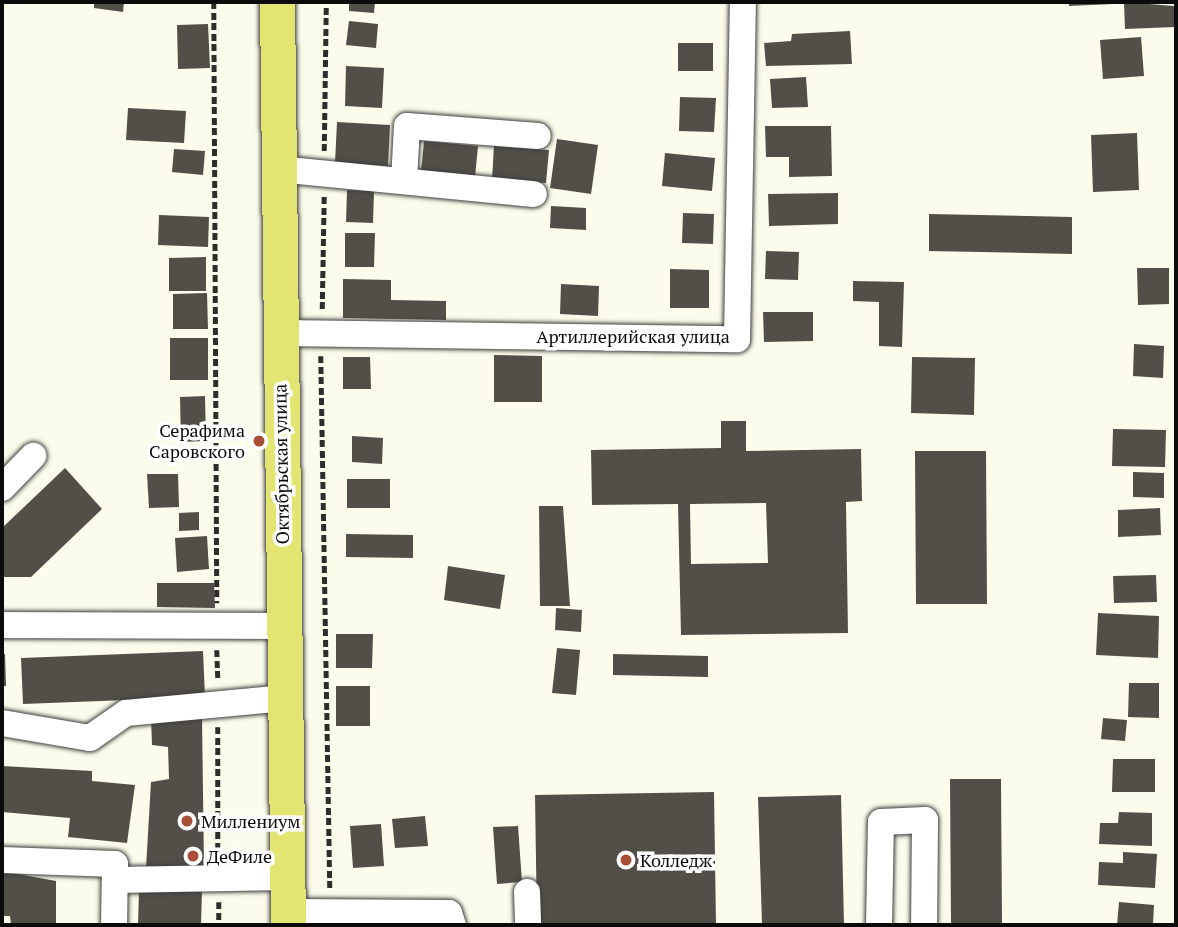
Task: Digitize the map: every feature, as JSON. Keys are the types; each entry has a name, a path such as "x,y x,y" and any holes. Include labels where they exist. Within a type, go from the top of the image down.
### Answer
{"main road":[{"name":"Октябрьская улица","path":"277,2 288,918"}],"street":[{"name":"Артиллерийская улица","path":"279,333 737,339 743,2"},
{"path":"404,181 407,126 538,136"},
{"path":"278,169 534,194"},
{"path":"2,488 33,456"},
{"path":"2,625 284,626"},
{"path":"2,723 90,738 126,713 285,698"},
{"path":"879,925 881,822 925,820 924,925"},
{"path":"2,860 115,864 114,925"},
{"path":"115,880 287,877"},
{"path":"527,892 528,925"},
{"path":"288,918 331,912 449,913 453,925"}],"path":[{"path":"214,2 219,925"},
{"path":"326,2 319,482 331,912"}],"building":[{"path":"94,2 124,2 123,12 94,8"},
{"path":"349,2 375,2 374,13 349,11"},
{"path":"1069,2 1113,2 1113,4 1069,6"},
{"path":"1124,2 1174,6 1175,27 1125,29"},
{"path":"349,21 378,24 376,48 346,45"},
{"path":"208,24 210,68 178,69 177,25"},
{"path":"850,31 852,64 766,66 764,43 791,41 792,34"},
{"path":"1141,37 1144,76 1103,79 1100,40"},
{"path":"678,43 713,43 713,71 678,71"},
{"path":"346,66 384,68 382,108 345,106"},
{"path":"806,77 808,107 772,108 770,79"},
{"path":"680,97 716,98 714,132 679,131"},
{"path":"128,108 186,111 184,143 126,140"},
{"path":"337,122 390,125 388,166 335,163"},
{"path":"765,126 831,126 832,176 789,177 789,157 766,157"},
{"path":"1137,133 1139,190 1093,192 1091,135"},
{"path":"557,139 598,145 591,194 550,188"},
{"path":"424,141 478,146 475,177 421,172"},
{"path":"494,146 549,150 546,183 492,179"},
{"path":"174,149 205,151 203,175 172,172"},
{"path":"665,153 715,158 712,191 662,186"},
{"path":"347,190 374,191 373,223 346,222"},
{"path":"838,193 838,224 769,226 768,194"},
{"path":"551,206 586,208 586,230 550,228"},
{"path":"683,213 714,214 713,244 682,243"},
{"path":"929,214 1072,217 1072,254 929,251"},
{"path":"159,215 209,217 208,247 158,245"},
{"path":"345,233 375,233 374,267 345,267"},
{"path":"766,251 799,252 798,280 765,279"},
{"path":"206,257 206,291 169,291 169,258"},
{"path":"1137,268 1169,268 1169,304 1138,305"},
{"path":"670,269 709,270 709,308 670,308"},
{"path":"343,279 391,280 391,300 446,301 446,320 343,318"},
{"path":"853,281 904,282 902,347 879,346 879,302 853,301"},
{"path":"561,284 599,286 598,316 560,314"},
{"path":"207,293 208,329 173,329 173,294"},
{"path":"763,312 813,312 813,341 764,342"},
{"path":"170,338 208,338 208,380 170,380"},
{"path":"1134,344 1164,346 1163,378 1133,376"},
{"path":"494,355 542,356 542,402 494,402"},
{"path":"343,357 370,357 371,389 343,389"},
{"path":"912,357 975,358 974,415 911,413"},
{"path":"205,396 206,441 181,442 180,397"},
{"path":"721,421 746,421 746,451 861,449 862,501 846,502 848,633 681,635 678,504 592,505 591,450 721,448","holes":["766,503 768,563 691,564 690,504"]},
{"path":"1113,429 1166,430 1165,467 1112,466"},
{"path":"352,436 383,438 382,464 352,462"},
{"path":"915,451 986,451 987,604 916,604"},
{"path":"65,468 102,509 31,577 2,577 2,528"},
{"path":"1133,472 1164,473 1164,498 1133,497"},
{"path":"147,474 178,474 179,507 149,508"},
{"path":"347,479 390,479 390,508 347,508"},
{"path":"539,506 563,506 570,606 540,606"},
{"path":"1160,508 1161,535 1118,537 1118,510"},
{"path":"199,512 199,530 179,531 179,513"},
{"path":"346,534 413,535 413,558 346,557"},
{"path":"207,536 209,569 177,572 175,538"},
{"path":"448,566 505,575 500,609 444,600"},
{"path":"1156,575 1157,602 1114,603 1113,576"},
{"path":"157,583 214,583 215,608 157,607"},
{"path":"556,608 582,610 581,632 555,630"},
{"path":"1098,613 1159,616 1158,658 1096,655"},
{"path":"336,634 373,634 372,668 336,668"},
{"path":"557,648 580,650 576,695 552,693"},
{"path":"203,651 205,697 23,704 21,658"},
{"path":"2,654 5,654 6,686 2,686"},
{"path":"613,654 708,656 708,677 613,675"},
{"path":"1129,683 1159,683 1159,718 1128,717"},
{"path":"336,686 370,686 370,726 336,726"},
{"path":"202,717 204,867 146,868 151,782 169,779 168,747 152,745 151,718"},
{"path":"1103,718 1127,720 1125,741 1101,739"},
{"path":"1113,759 1155,759 1155,792 1112,792"},
{"path":"2,766 92,771 92,781 135,785 127,843 68,837 70,818 2,812"},
{"path":"950,779 1001,779 1002,925 951,925"},
{"name":"Колледж","path":"714,792 716,925 537,925 535,795"},
{"path":"841,795 844,925 762,925 758,797"},
{"path":"1119,812 1152,813 1152,846 1099,844 1100,823 1118,823"},
{"path":"425,816 428,846 395,848 392,819"},
{"path":"381,824 384,866 353,868 350,826"},
{"path":"518,826 522,882 497,884 493,827"},
{"path":"1123,852 1157,854 1155,888 1098,885 1099,862 1123,863"},
{"path":"2,871 56,881 56,925 11,925 10,916 2,916"},
{"path":"139,889 202,890 201,925 138,925"},
{"path":"1119,902 1154,905 1153,925 1117,925"}],"place":[{"name":"Серафима Саровского","path":"259,441"},
{"name":"Миллениум","path":"187,821"},
{"name":"ДеФиле","path":"193,856"},
{"name":"Колледж","path":"626,860"}]}
